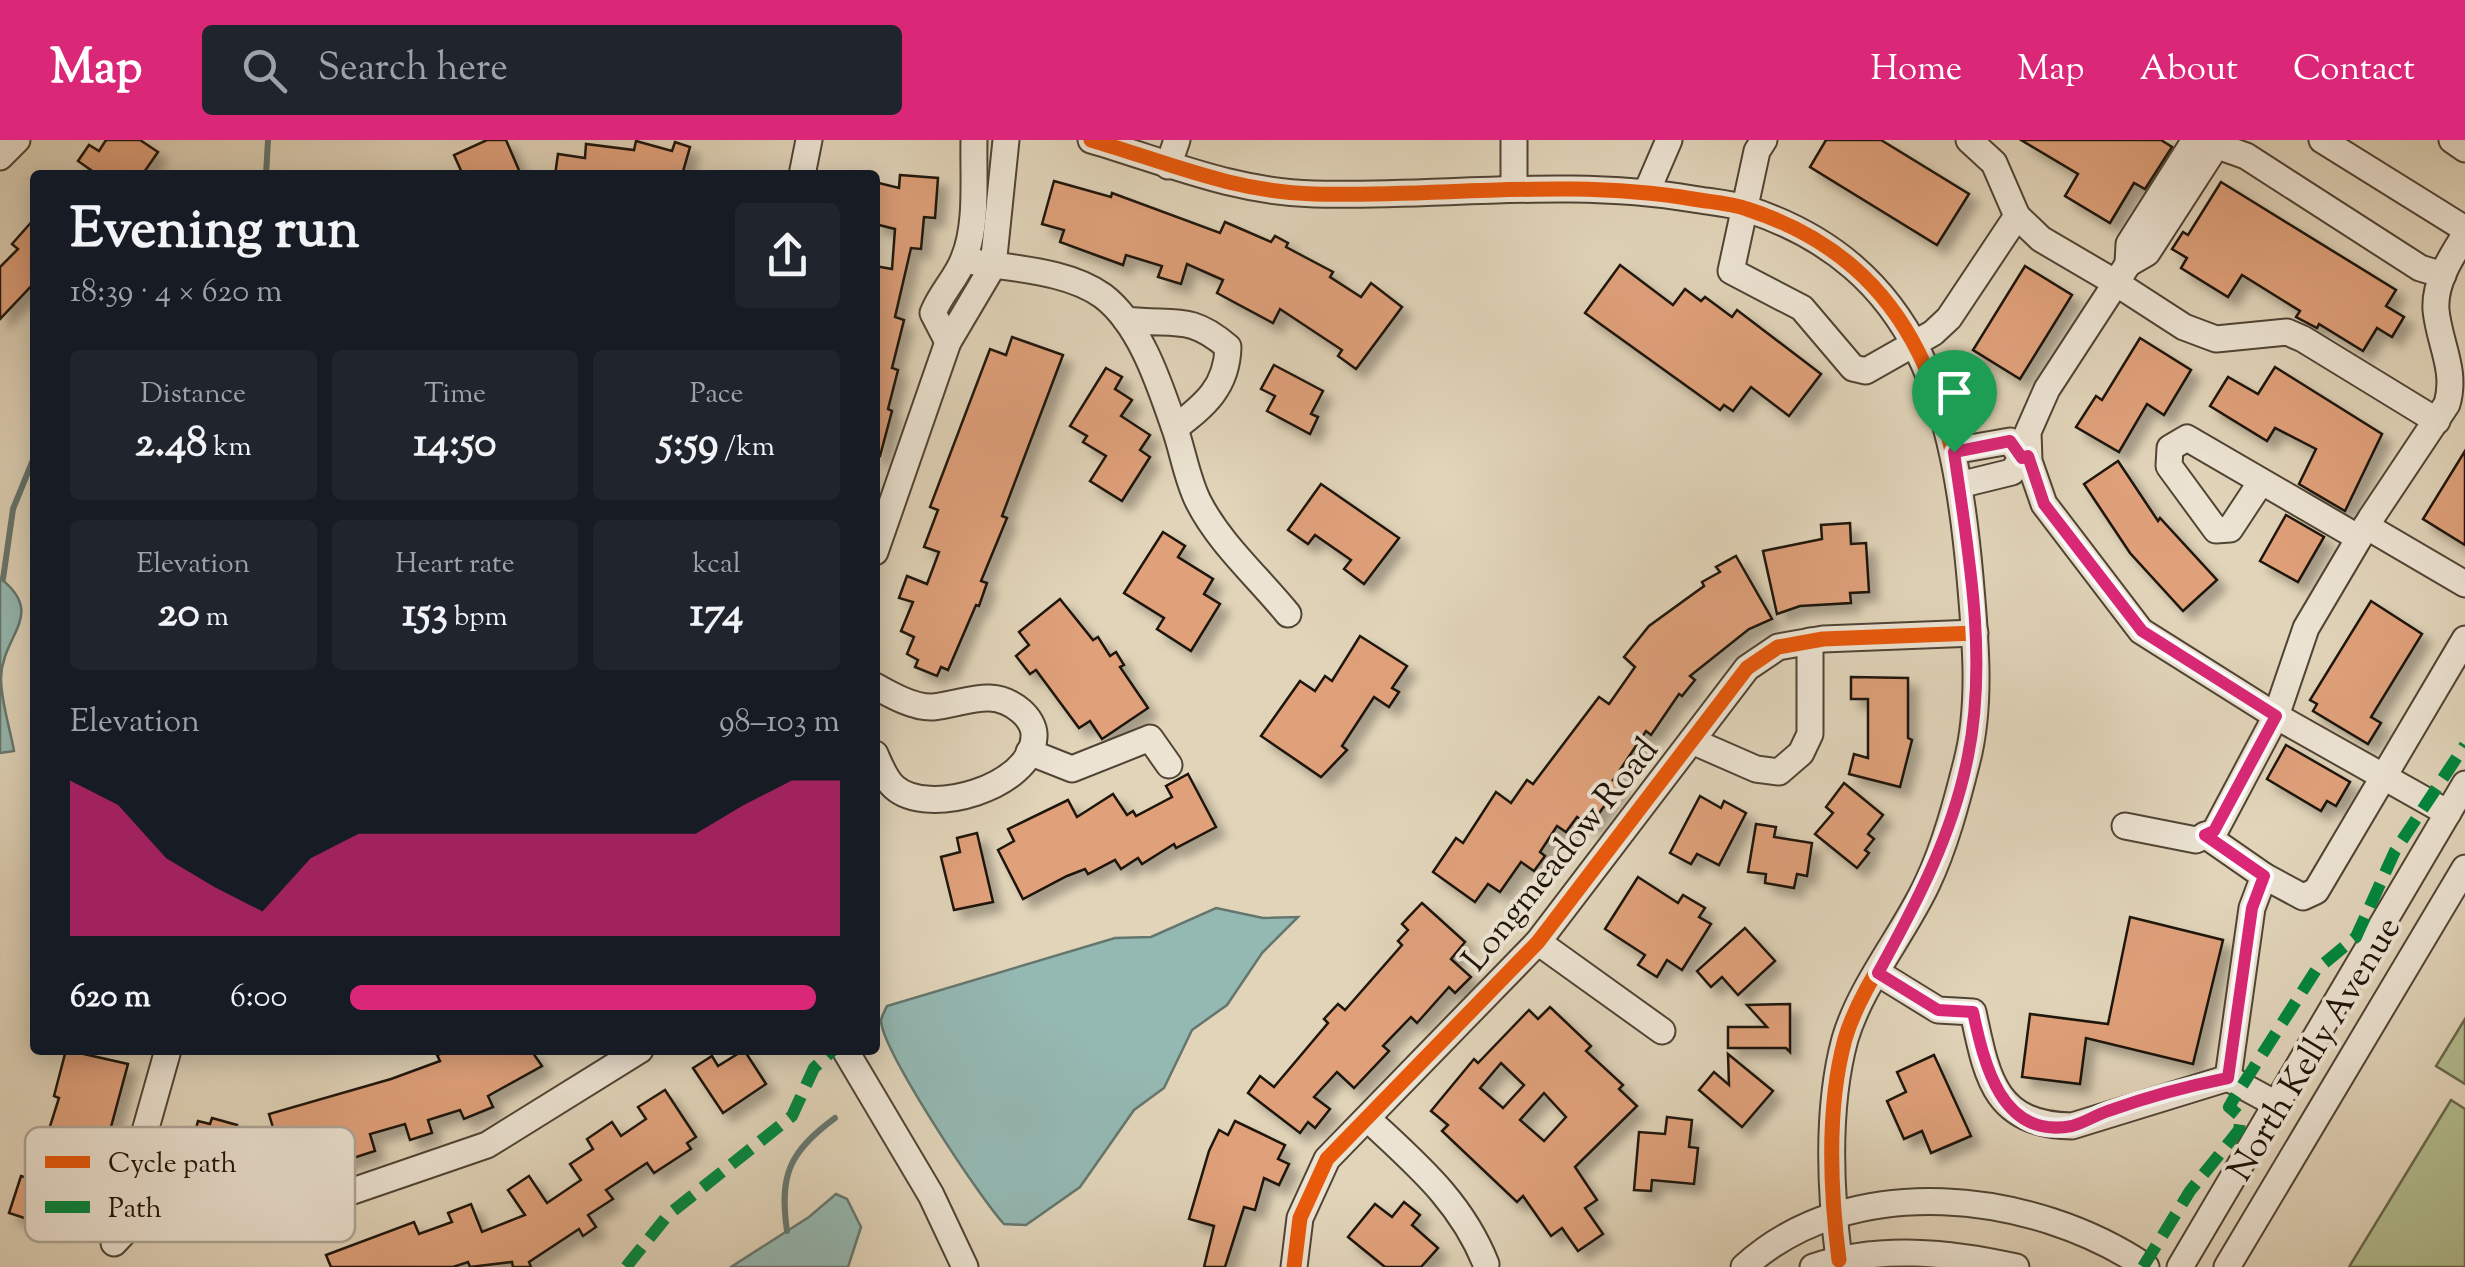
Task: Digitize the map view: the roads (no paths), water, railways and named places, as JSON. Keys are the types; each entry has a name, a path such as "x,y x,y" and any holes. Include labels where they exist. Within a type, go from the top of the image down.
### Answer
{"street":[{"path":"0,157 18,140"},
{"path":"803,170 810,140"},
{"path":"948,342 933,313 941,291 964,260 971,216 974,140"},
{"path":"880,538 948,342 992,266 1006,140"},
{"path":"1090,140 1198,177 1314,194 1514,188 1647,191 1746,208 1810,237 1862,270 1914,340 1954,452 1975,633 1976,690 1968,756 1928,881 1846,1036 1834,1101 1834,1217 1839,1260"},
{"path":"1168,166 1177,140"},
{"path":"1514,140 1514,188"},
{"path":"1647,191 1670,140"},
{"path":"1764,140 1757,152 1731,272 1802,308 1854,368 1866,371 1914,340 1933,333 1949,318 2018,216"},
{"path":"1969,140 1994,163 2018,216 2041,239 2122,274 2184,327 2216,339 2286,332 2304,338 2437,421"},
{"path":"2125,826 2196,840 2214,831 2276,716 2306,628 2362,532 2437,421 2453,384 2455,353 2436,307 2443,275 2465,232 2322,140"},
{"path":"2452,140 2465,148"},
{"path":"1958,484 2012,472 2025,457 2028,432 2048,390 2122,274 2147,253 2208,142 2246,156 2420,268 2443,275"},
{"path":"971,216 1000,218"},
{"path":"964,260 1078,284 1103,296 1126,320 1175,428 1196,496 1212,528 1288,614"},
{"path":"1126,320 1154,324 1181,318 1209,330 1228,347 1228,366 1219,390 1175,428"},
{"path":"1954,452 2010,441 2025,457 2044,504 2142,631 2276,716 2448,814"},
{"path":"2261,482 2465,584"},
{"name":"Longmeadow Road","path":"1294,1267 1300,1218 1328,1159 1538,942 1746,668 1778,646 1810,641 1975,633"},
{"path":"2205,835 2264,876 2303,897 2316,891 2465,640"},
{"path":"1692,741 1756,769 1779,772 1801,753 1810,734 1810,641"},
{"path":"880,688 931,708 961,699 988,697 1010,702 1030,718 1034,738 1013,773 994,786 936,802 912,798 894,787 880,763"},
{"path":"1029,752 1072,768 1150,738 1169,765"},
{"name":"North Kelly Avenue","path":"2180,1267 2465,784"},
{"name":"North Kelly Avenue","path":"2227,1267 2465,868"},
{"path":"2228,1078 2252,908 2264,876"},
{"path":"1538,942 1662,1031"},
{"path":"1878,973 1938,1010 1973,1012 1985,1067 2001,1099 2020,1116 2047,1126 2072,1126 2109,1111 2228,1078 2276,1104"},
{"path":"146,1127 167,1055"},
{"path":"355,1190 487,1145 632,1055"},
{"path":"848,1055 931,1195 965,1267"},
{"path":"1368,1119 1444,1189 1474,1232 1486,1264"},
{"path":"1744,1267 1768,1246 1834,1217 1915,1201 2014,1209 2054,1220 2146,1267"},
{"path":"1813,1267 1867,1253 1962,1255 2016,1267"}],"water":[{"path":"0,578 14,591 21,614 1,678 14,751 0,753"},
{"path":"1216,908 1263,918 1298,917 1262,953 1227,1005 1192,1030 1164,1088 1134,1110 1080,1187 1026,1225 1004,1224 955,1157 897,1061 881,1020 887,1006 1115,938 1151,937"},
{"path":"836,1194 847,1199 861,1227 848,1267 731,1267 809,1217"}],"waterway":[{"path":"266,170 268,140"},
{"path":"3,579 13,509 30,467"},
{"path":"787,1231 785,1194 791,1166 807,1142 835,1118"}]}
